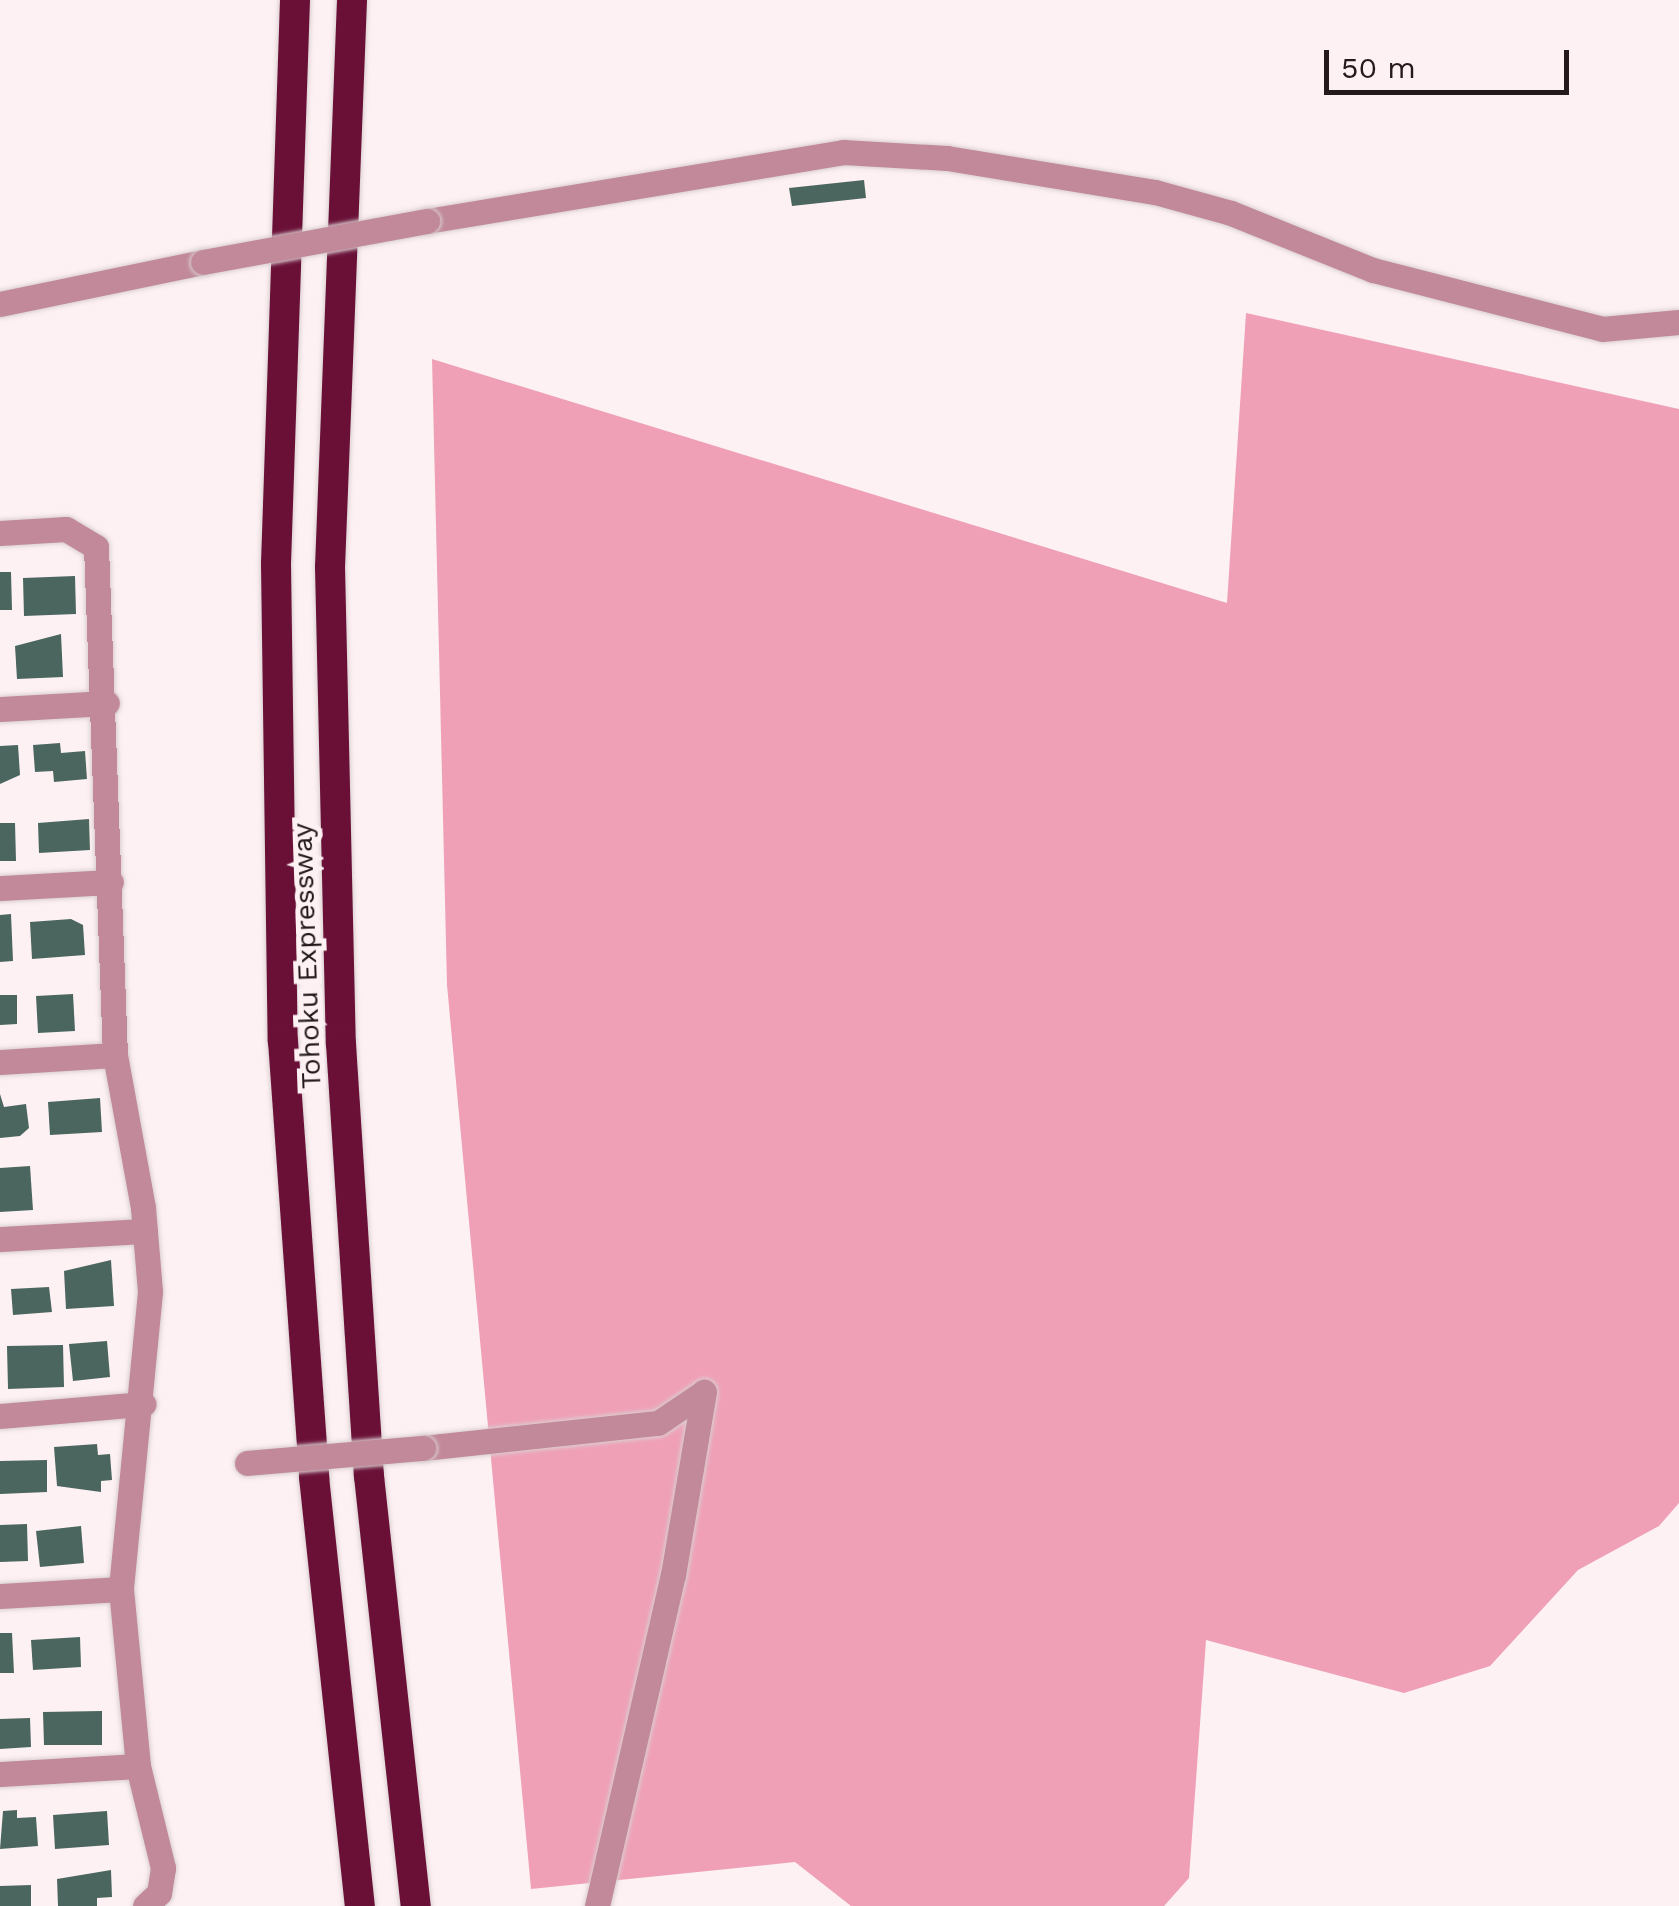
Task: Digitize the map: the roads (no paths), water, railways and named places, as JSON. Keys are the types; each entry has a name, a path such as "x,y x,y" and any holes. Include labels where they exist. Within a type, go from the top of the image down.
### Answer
{"highway":[{"name":"Tohoku Expressway","path":"295,0 277,507 283,1041 314,1477 360,1906"},
{"name":"Tohoku Expressway","path":"352,0 330,567 341,1044 369,1476 416,1906"}],"street":[{"path":"0,304 427,221 844,152 946,158 1155,192 1402,278 1602,329 1679,322"},
{"path":"0,533 66,530 96,547 107,703 115,1055 145,1231 143,1404 121,1589 138,1766 163,1868 158,1894 145,1906"},
{"path":"0,709 107,703"},
{"path":"0,888 111,882"},
{"path":"0,1062 115,1055"},
{"path":"0,1239 145,1231"},
{"path":"248,1464 658,1423 704,1392 673,1576 597,1906"},
{"path":"0,1416 143,1404"},
{"path":"0,1596 121,1589"},
{"path":"0,1774 138,1766"}]}
